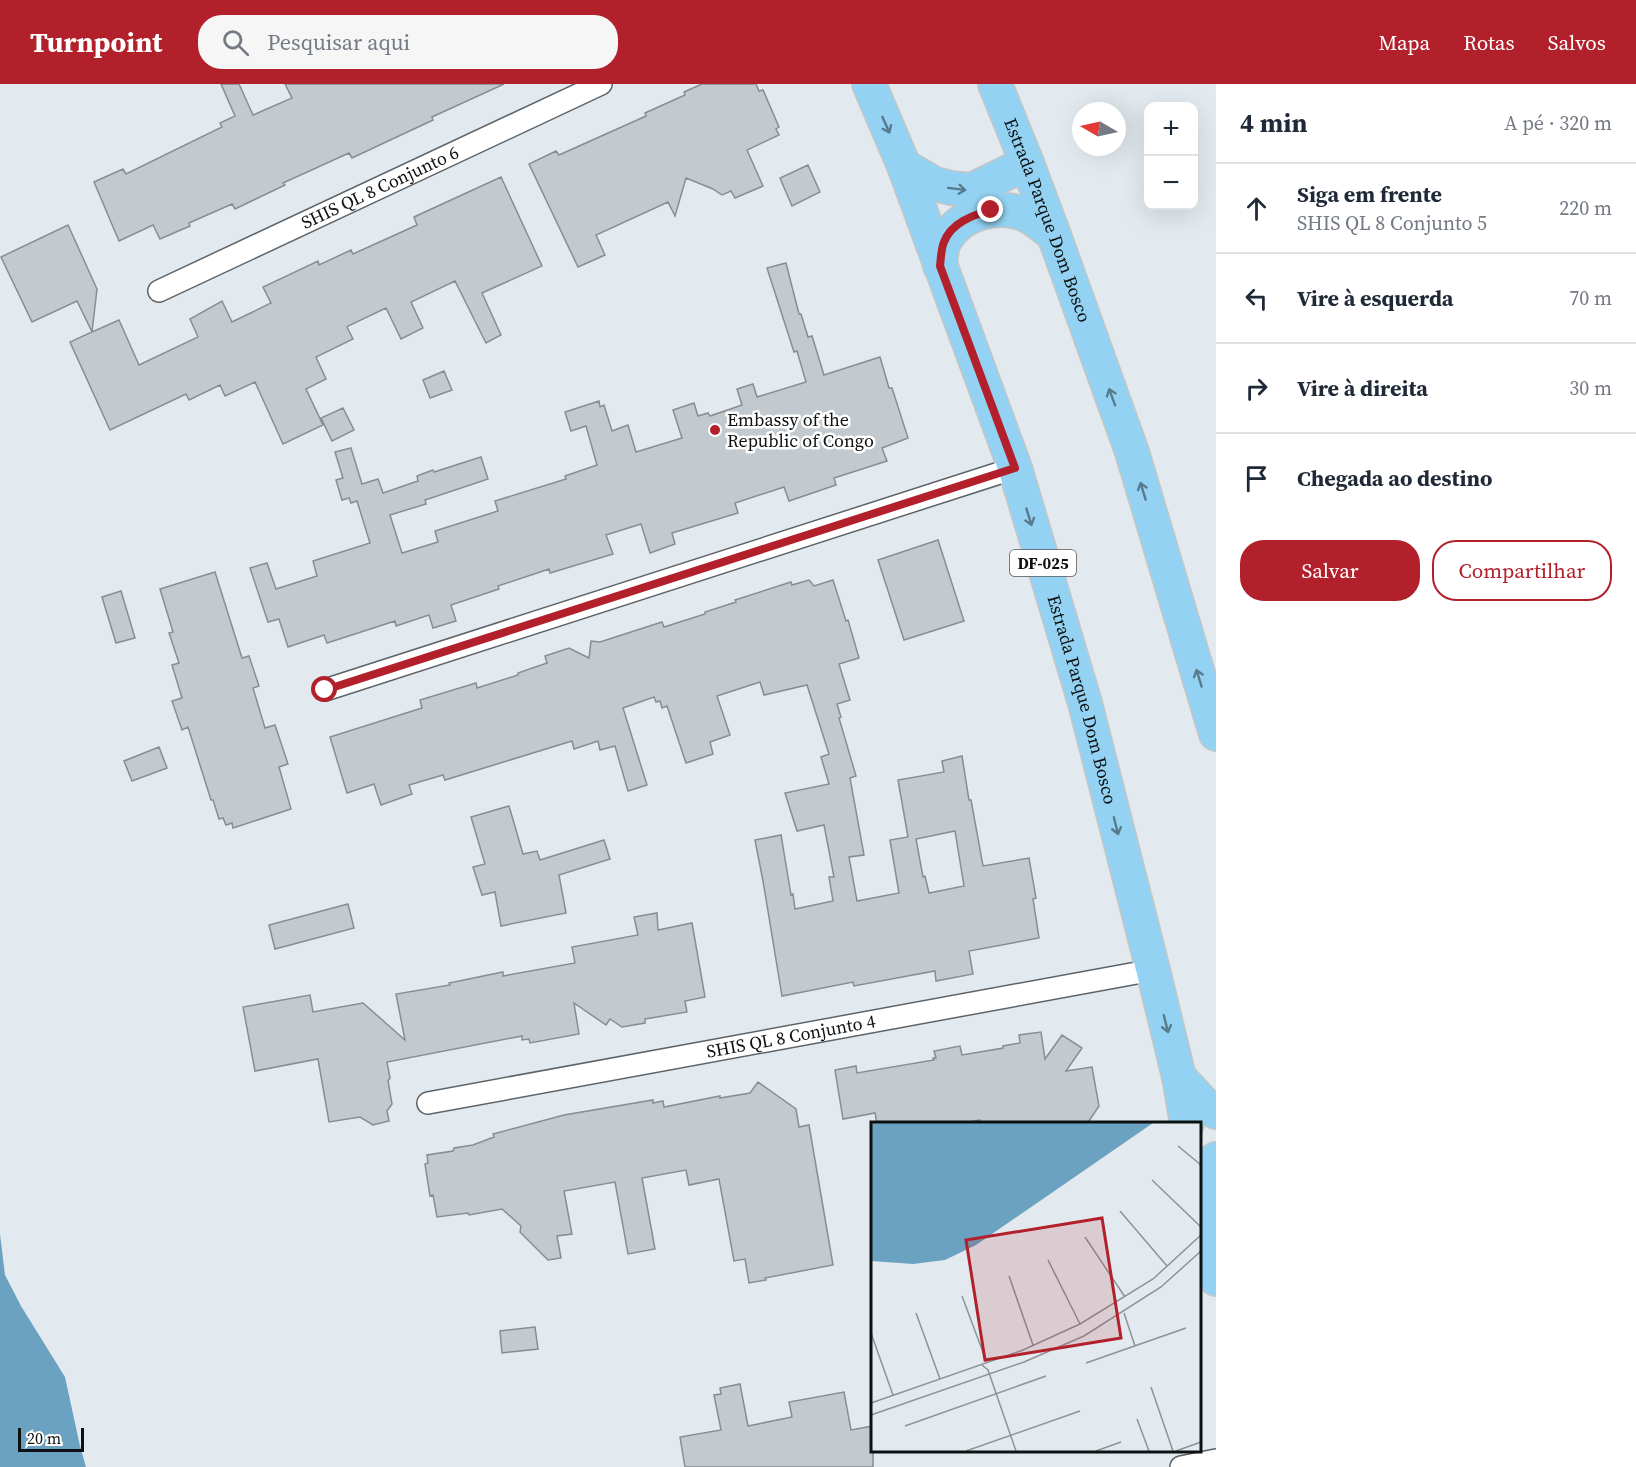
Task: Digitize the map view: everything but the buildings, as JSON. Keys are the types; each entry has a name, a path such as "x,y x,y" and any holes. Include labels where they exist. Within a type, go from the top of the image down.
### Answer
{"main road":[{"name":"Estrada Parque Dom Bosco","path":"869,84 904,166 1015,468 1085,703 1153,970 1188,1122"},
{"name":"Estrada Parque Dom Bosco","path":"995,84 1054,235 1132,452 1216,734"},
{"path":"904,166 935,184 951,189 972,190 1027,163"},
{"path":"940,266 944,240 957,225 972,216 991,210 1008,209 1026,215 1054,235"},
{"path":"1179,1077 1204,1105 1216,1112"},
{"path":"1201,1184 1210,1163 1216,1159"},
{"path":"1201,1192 1216,1279"}],"street":[{"name":"SHIS QL 8 Conjunto 6","path":"159,291 601,84"},
{"path":"325,690 1015,468"},
{"name":"SHIS QL 8 Conjunto 4","path":"428,1103 1153,970"},
{"path":"1181,1467 1216,1460"}],"water":[{"path":"0,1234 5,1275 21,1306 65,1377 86,1467 0,1467"}],"place":[{"name":"Embassy of the Republic of Congo","path":"715,430"}],"route":[{"path":"325,690 1015,468 940,266 944,240 957,225 972,216 991,210"}]}
